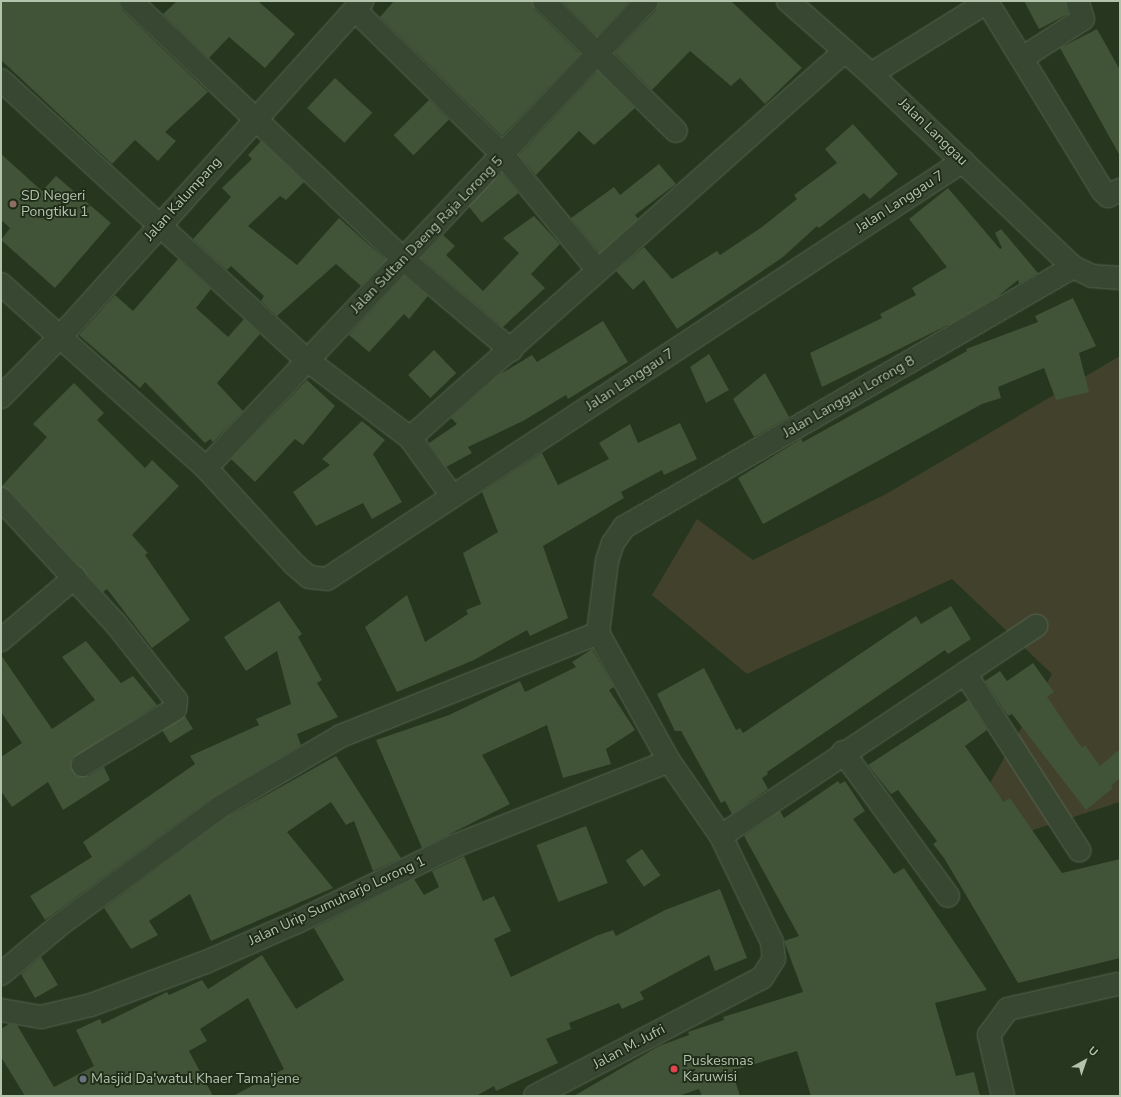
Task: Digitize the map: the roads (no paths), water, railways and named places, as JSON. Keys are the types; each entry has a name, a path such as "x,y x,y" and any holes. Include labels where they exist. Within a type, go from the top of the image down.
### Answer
{"street":[{"path":"131,1 256,117 404,260 511,350"},
{"path":"544,1 676,132"},
{"name":"Jalan Sultan Daeng Raja Lorong 5","path":"206,468 307,360 504,155 596,53 647,1"},
{"name":"Jalan Langgau","path":"788,1 871,74 1073,267 1092,276 1120,278"},
{"path":"1022,58 1083,19 1077,1"},
{"path":"871,74 987,2 1103,191 1108,196 1120,190"},
{"path":"359,6 504,155 597,269"},
{"name":"Jalan Kalumpang","path":"1,397 60,337 256,117 359,6"},
{"path":"410,438 511,350 597,269 845,51"},
{"path":"1,80 307,360 410,438 452,496"},
{"name":"Jalan Langgau 7","path":"1,284 206,468 295,565 310,577 327,579 334,576 452,496 963,161"},
{"name":"Jalan Langgau Lorong 8","path":"598,633 607,561 624,527 1073,267"},
{"path":"1,499 75,577 176,700 175,709 83,765"},
{"path":"1,640 75,577"},
{"path":"721,836 843,752 1036,626"},
{"path":"1,974 67,920 220,807 341,736 598,633"},
{"name":"Jalan M. Jufri","path":"535,1096 762,978 774,959 772,942 721,836 668,761 598,633"},
{"path":"965,673 1079,850"},
{"path":"843,752 948,896"},
{"name":"Jalan Urip Sumuharjo Lorong 1","path":"1,1010 41,1016 91,1005 206,962 295,923 452,847 668,761"},
{"path":"1003,1096 989,1035 1008,1009 1117,984"}],"place":[{"name":"SD Negeri Pongtiku 1","path":"13,204"},
{"name":"Puskesmas Karuwisi","path":"674,1069"},
{"name":"Masjid Da'watul Khaer Tama'jene","path":"83,1079"}]}
